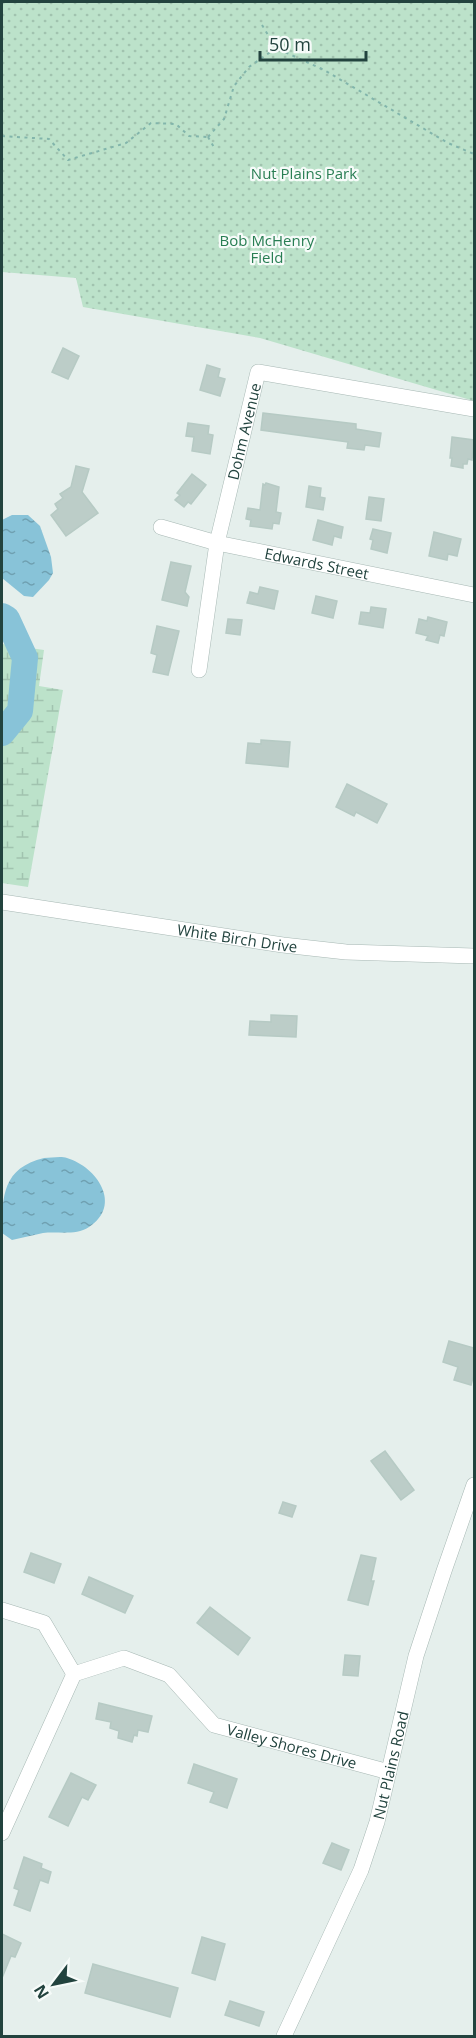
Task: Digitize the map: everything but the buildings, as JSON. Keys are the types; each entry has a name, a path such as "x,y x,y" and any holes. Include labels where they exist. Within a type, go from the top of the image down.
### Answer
{"street":[{"name":"Dohm Avenue","path":"199,670 217,543 258,372 474,409"},
{"name":"Edwards Street","path":"161,527 217,543 474,595"},
{"name":"White Birch Drive","path":"2,902 283,945 346,952 474,956"},
{"name":"Nut Plains Road","path":"284,2037 362,1870 377,1822 416,1656 474,1485"},
{"path":"2,1610 44,1623 74,1674 2,1833"},
{"name":"Valley Shores Drive","path":"74,1674 124,1658 169,1675 214,1725 389,1772"}],"path":[{"path":"262,26 276,48 324,69 447,143 474,154"},
{"path":"208,137 224,119 234,87 249,67 276,48"},
{"path":"2,136 49,139 68,160 126,143 151,123 176,124 189,136 208,137"},
{"path":"208,137 215,149"}],"green space":[{"name":"Nut Plains Park","path":"2,2 474,2 474,401 260,338 83,307 76,278 2,272"},
{"path":"2,644 44,650 39,686 63,690 28,887 2,883"}],"water":[{"path":"12,515 28,515 40,526 51,557 53,573 33,597 24,596 2,578 2,520"},
{"path":"44,1158 67,1158 88,1169 102,1188 105,1198 104,1208 99,1218 84,1230 43,1233 12,1240 2,1233 4,1195 13,1176 20,1169"}],"waterway":[{"path":"2,616 7,619 25,658 20,711 2,733"}],"park label":[{"name":"Bob McHenry Field","path":"267,248"}]}
